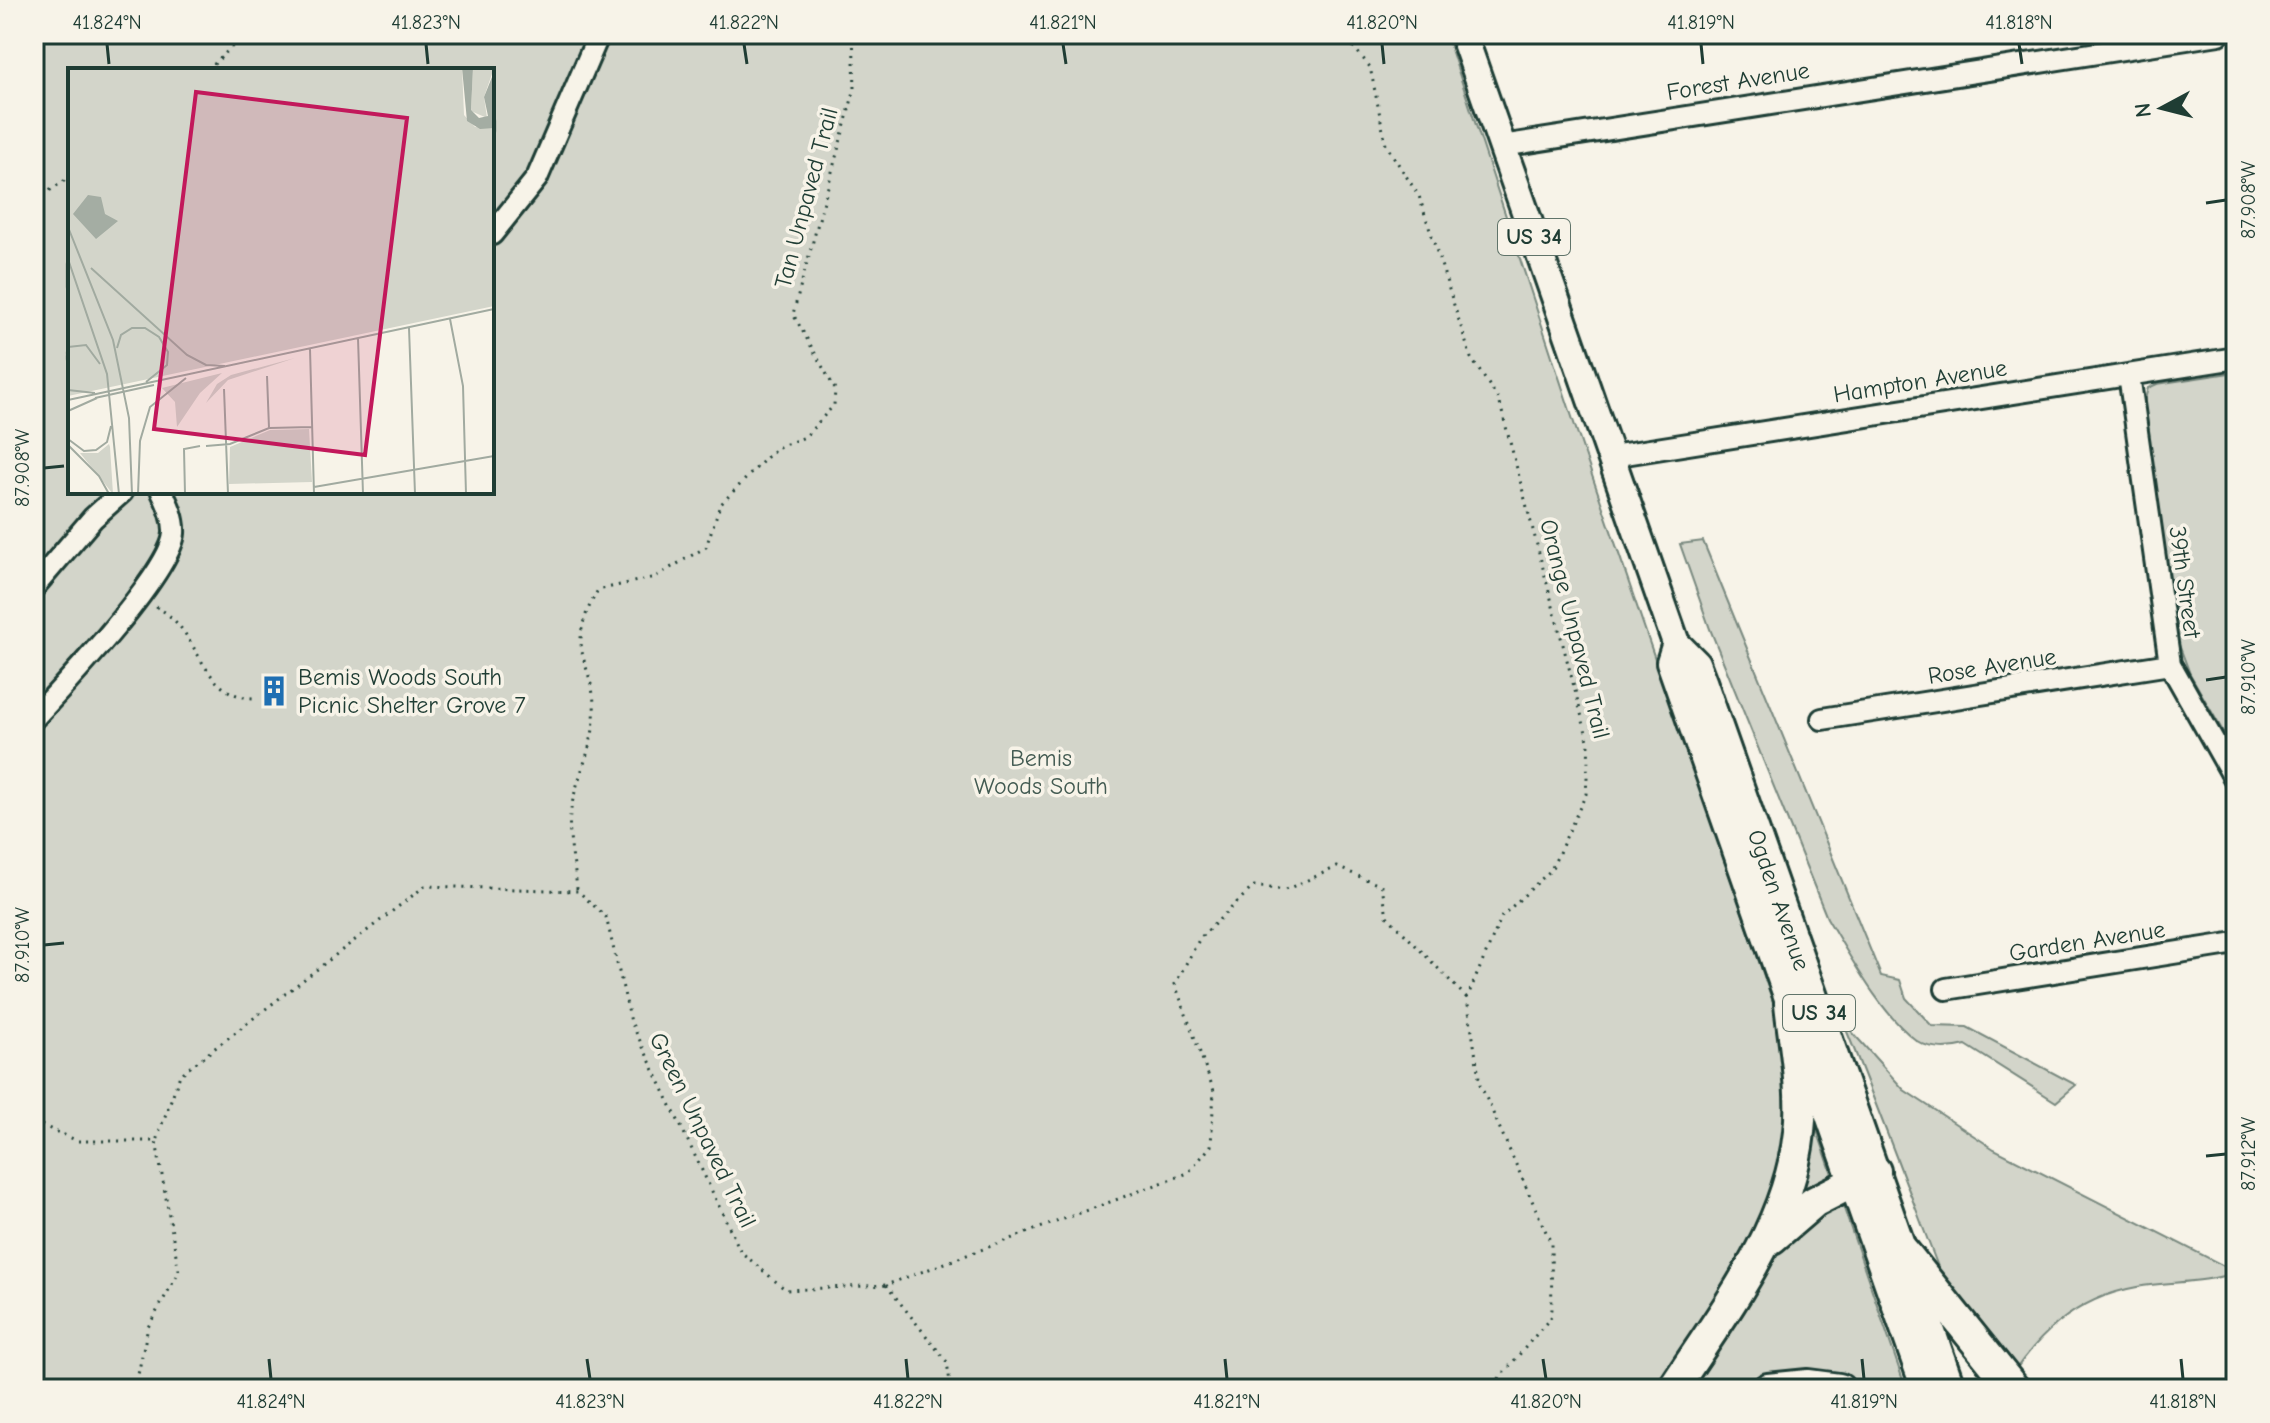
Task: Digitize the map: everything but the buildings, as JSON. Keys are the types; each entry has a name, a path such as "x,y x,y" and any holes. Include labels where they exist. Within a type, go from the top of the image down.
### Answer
{"highway":[{"path":"1673,1389 1762,1248 1782,1205 1800,1130 1790,1003"},
{"path":"1762,1248 1814,1202 1864,1176"},
{"path":"1904,1252 1963,1330 2014,1389"},
{"path":"1768,1389 1808,1385 1839,1389"}],"main road":[{"name":"Ogden Avenue","path":"1463,34 1676,643 1696,663 1864,1176 1925,1389"},
{"name":"Ogden Avenue","path":"1676,643 1670,662 1790,1003 1864,1176 1904,1252 1952,1389"}],"street":[{"path":"494,232 537,178 599,34"},
{"name":"Forest Avenue","path":"1502,146 2219,34"},
{"name":"Hampton Avenue","path":"1612,456 2236,358"},
{"name":"39th Street","path":"2129,375 2170,664 2236,781"},
{"path":"34,587 93,518 120,494"},
{"path":"34,718 137,598 174,534 173,519 163,494"},
{"name":"Rose Avenue","path":"1822,719 2170,664"},
{"name":"Garden Avenue","path":"1946,989 2236,943"}],"path":[{"path":"210,68 245,34"},
{"name":"Tan Unpaved Trail","path":"578,891 570,813 594,722 593,698 579,647 584,614 598,590 655,577 706,547 720,505 776,448 805,437 834,405 835,389 793,314 855,88 853,34"},
{"name":"Orange Unpaved Trail","path":"1343,34 1370,67 1386,145 1419,196 1471,358 1499,400 1589,744 1586,794 1551,870 1502,916 1467,998"},
{"path":"34,193 49,191 68,178"},
{"path":"137,598 177,620 213,681 235,694 257,698"},
{"name":"Green Unpaved Trail","path":"578,891 606,917 631,1022 741,1252 786,1290 886,1285 1188,1173 1211,1146 1214,1091 1175,984 1200,938 1254,886 1285,890 1337,867 1382,886 1387,916 1467,998"},
{"path":"135,1389 148,1327 179,1272 156,1141 180,1075 425,886 578,891"},
{"path":"1467,998 1480,1084 1551,1243 1552,1316 1490,1389"},
{"path":"34,1122 78,1141 156,1141"},
{"path":"886,1285 947,1362 951,1389"}],"green space":[{"name":"Bemis Woods South","path":"34,34 1446,34 1575,426 1906,1389 34,1389"},
{"path":"2236,372 2236,754 2190,674 2178,642 2144,403 2148,388 2157,384"},
{"path":"1703,541 1881,976 1900,980 1906,998 1932,1026 1967,1027 2076,1085 2056,1102 1966,1045 1941,1048 1917,1041 1891,1016 1856,967 1827,918 1710,629 1680,544"},
{"path":"1843,1022 1904,1090 1994,1149 2236,1272 2137,1287 2094,1300 2043,1336 2003,1389 1986,1389"}],"place":[{"name":"Bemis Woods South Picnic Shelter Grove 7","path":"274,691"}]}
